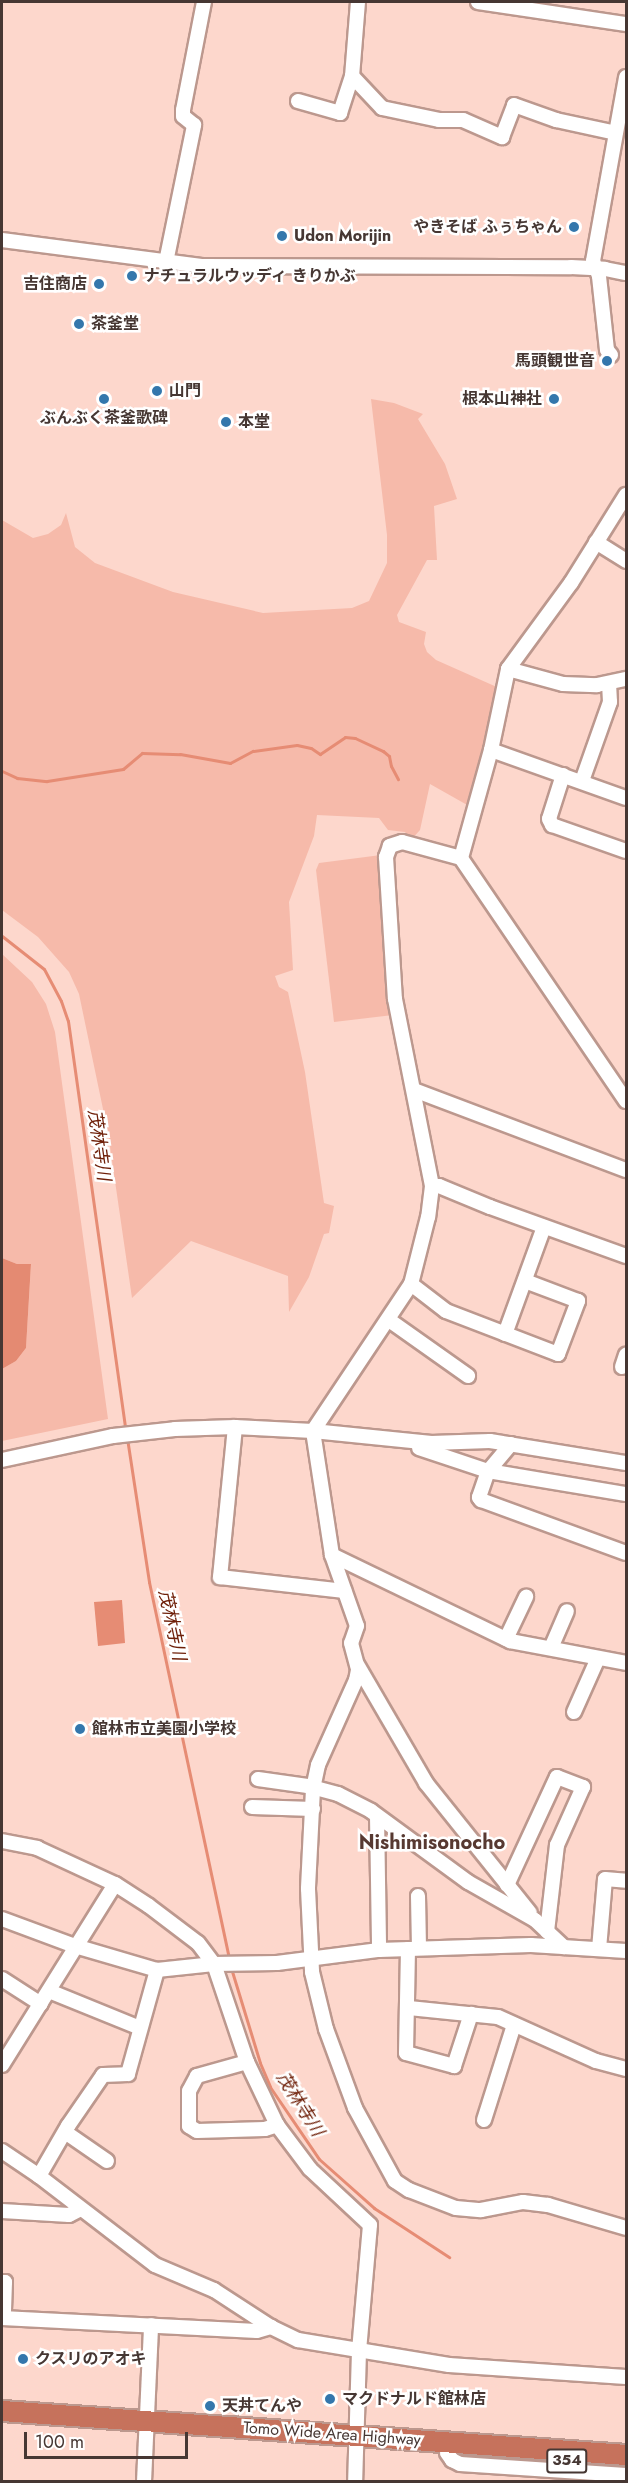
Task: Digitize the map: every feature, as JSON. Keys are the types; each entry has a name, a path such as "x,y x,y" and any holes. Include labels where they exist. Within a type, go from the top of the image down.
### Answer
{"highway":[{"name":"Tomo Wide Area Highway","path":"2,2410 147,2426 508,2451 627,2455"},
{"name":"Tomo Wide Area Highway","path":"2,2423 147,2426"},
{"name":"Tomo Wide Area Highway","path":"508,2451 627,2466"}],"street":[{"path":"166,262 194,125 183,116 183,110 204,2"},
{"path":"298,101 340,112 352,76 358,2"},
{"path":"478,2 627,24"},
{"path":"352,76 382,108 439,120 463,120 502,137 514,105 556,120 616,133"},
{"path":"611,355 607,350 599,276 593,268 598,224 627,77"},
{"path":"2,240 166,262 280,267 593,268 627,273"},
{"path":"461,858 491,750 508,669 627,495"},
{"path":"596,542 627,561"},
{"path":"508,669 563,684 597,685 627,679"},
{"path":"582,781 610,702 609,683"},
{"path":"491,750 627,798"},
{"path":"563,775 549,819 552,825 627,851"},
{"path":"358,1670 351,1643 357,1626 332,1555 313,1431 411,1284 428,1217 432,1186 395,999 386,857 390,846 402,842 461,858 627,1101"},
{"path":"414,1090 627,1170"},
{"path":"432,1186 439,1186 627,1256"},
{"path":"505,1334 544,1227"},
{"path":"411,1284 446,1311 558,1354 578,1301 525,1281"},
{"path":"389,1320 468,1376"},
{"path":"235,1427 220,1577 344,1591"},
{"path":"2,1460 117,1435 235,1427 313,1431 393,1441 459,1444 480,1441 627,1463"},
{"path":"393,1441 452,1457 488,1472 627,1494"},
{"path":"511,1444 488,1472 479,1497 481,1500 614,1551 627,1553"},
{"path":"332,1555 506,1639 627,1663"},
{"path":"506,1639 526,1597"},
{"path":"551,1648 567,1611"},
{"path":"574,1712 598,1658"},
{"path":"564,1947 535,1920 426,1783 358,1666 356,1680 318,1765 313,1789 308,1889 311,1958 330,2044 355,2108 395,2181 410,2190 456,2208 481,2210 523,2202 548,2205 627,2228"},
{"path":"507,1885 556,1777 583,1787 557,1845 547,1931"},
{"path":"258,1779 339,1794 377,1816 468,1882 535,1920"},
{"path":"252,1807 313,1809"},
{"path":"377,1816 379,1950"},
{"path":"2,1841 37,1848 115,1884 198,1943 218,1964 247,2062 277,2125 310,2169 370,2225 359,2351 355,2481"},
{"path":"599,1949 605,1879 627,1881"},
{"path":"2,2065 6,2048 41,2004 115,1884"},
{"path":"418,1896 406,2053 454,2066 471,2014"},
{"path":"2,1919 75,1946 157,1970 218,1964 277,1963 379,1950 531,1945 627,1951"},
{"path":"39,2176 103,2075 128,2074 157,1970"},
{"path":"2,1979 41,2004"},
{"path":"49,1991 140,2028"},
{"path":"409,2008 498,2017 596,2061 627,2069"},
{"path":"484,2120 514,2025"},
{"path":"247,2062 220,2067 197,2076 189,2091 189,2126 197,2131 265,2129 277,2125"},
{"path":"65,2132 107,2161"},
{"path":"2,2151 39,2176 155,2265 213,2290 271,2327 298,2340 449,2365 627,2377"},
{"path":"2,2211 69,2215 81,2210"},
{"path":"2,2282 6,2282 3,2318 257,2331 271,2327"},
{"path":"144,2481 151,2325"},
{"path":"627,2448 462,2435 443,2447 452,2460 460,2464 627,2475"}],"shaded area":[{"path":"371,399 394,403 423,414 418,419 445,464 457,499 434,506 437,560 427,560 397,615 399,622 426,632 424,644 427,652 436,660 499,688 485,749 469,806 430,784 420,830 411,840 405,832 388,830 379,818 317,815 314,836 289,902 293,970 275,976 279,987 288,992 305,1072 324,1203 334,1206 329,1233 324,1234 309,1277 289,1312 288,1276 191,1241 132,1298 108,1133 79,994 69,972 38,937 2,910 2,520 33,538 48,534 61,525 66,513 75,547 95,563 173,592 263,613 352,608 369,601 387,563 387,535"},
{"path":"381,855 393,1015 334,1022 316,870 319,863"},
{"path":"2,954 32,982 46,1004 55,1032 108,1419 2,1441 2,1369 16,1361 26,1348 31,1265 17,1264 2,1258"},
{"path":"2,1258 17,1264 31,1264 26,1348 16,1361 2,1369"},
{"path":"122,1600 125,1643 98,1646 94,1602"}],"waterway":[{"path":"2,771 17,778 47,781 123,769 142,753 180,754 230,763 253,751 297,745 311,748 320,754 345,737 355,738 383,751 389,756 398,779"},
{"name":"茂林寺川","path":"2,936 44,969 61,1001 68,1021 126,1432"},
{"name":"茂林寺川","path":"127,1438 149,1582 229,1958"},
{"name":"茂林寺川","path":"231,1968 260,2063 270,2087 319,2159 374,2208 449,2257"}],"place":[{"name":"やきそば ふぅちゃん","path":"574,227"},
{"name":"Udon Morijin","path":"282,236"},
{"name":"ナチュラルウッディ きりかぶ","path":"132,276"},
{"name":"吉住商店","path":"99,284"},
{"name":"茶釜堂","path":"79,324"},
{"name":"馬頭観世音","path":"607,361"},
{"name":"山門","path":"157,391"},
{"name":"ぶんぶく茶釜歌碑","path":"104,399"},
{"name":"根本山神社","path":"554,399"},
{"name":"本堂","path":"226,422"},
{"name":"館林市立美園小学校","path":"80,1729"},
{"name":"クスリのアオキ","path":"23,2359"},
{"name":"マクドナルド館林店","path":"330,2399"},
{"name":"天丼てんや","path":"210,2406"}],"district":[{"name":"Nishimisonocho","path":"432,1842"}]}
